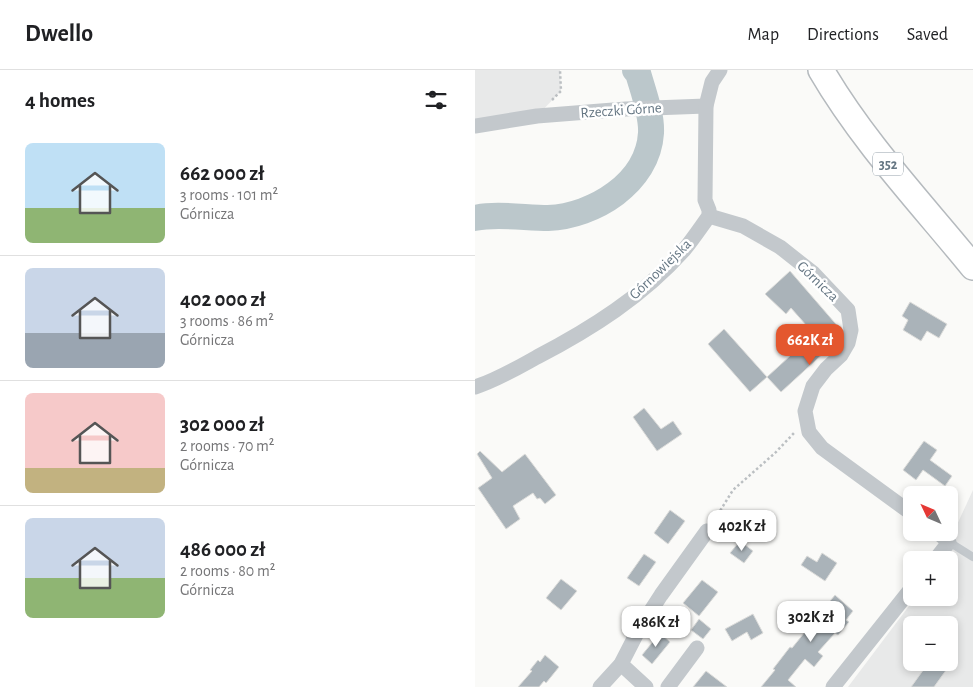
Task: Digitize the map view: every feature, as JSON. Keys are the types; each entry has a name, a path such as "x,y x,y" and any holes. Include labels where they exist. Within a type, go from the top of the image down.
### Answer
{"main road":[{"name":"352","path":"821,70 842,106 862,134 973,266"}],"street":[{"path":"709,216 705,200 706,106 712,82 720,70"},
{"name":"Rzeczki Górne","path":"475,126 537,116 626,109 706,106"},
{"name":"Górnowiejska","path":"475,387 562,345 610,315 647,285 684,250 709,216"},
{"name":"Górnicza","path":"709,216 743,226 780,247 813,273 848,310 851,330 848,343 841,354 813,386 805,411"},
{"path":"805,411 809,432 822,448 903,507"},
{"path":"600,687 621,664 644,620 707,531"},
{"path":"833,687 903,599"},
{"path":"668,687 697,648"},
{"path":"621,664 646,687"}],"lane":[{"path":"949,541 973,557"}],"path":[{"path":"537,116 561,91 560,70"},
{"path":"707,531 733,490 775,453 797,430 805,411"}],"shaded area":[{"path":"475,70 560,70 561,91 537,116 475,124"},
{"path":"973,490 973,687 848,687 909,606 958,606 958,551 944,551 949,541 958,541 958,522"}],"building":[{"path":"790,271 841,330 839,339 781,392 767,377 814,334 791,308 786,314 765,294"},
{"path":"910,302 947,324 939,338 927,331 921,341 903,330 908,320 902,316"},
{"path":"724,329 767,377 750,392 708,344"},
{"path":"644,408 661,429 673,421 682,434 657,451 633,417"},
{"path":"924,441 937,450 930,460 952,476 945,486 923,470 916,480 903,470"},
{"path":"480,451 502,472 525,454 556,495 545,504 540,498 537,499 533,493 513,506 520,519 506,529 478,488 492,478 477,454"},
{"path":"670,510 685,521 668,544 654,533"},
{"path":"740,541 753,551 744,563 730,553"},
{"path":"822,553 837,563 825,581 801,565 807,556 817,562"},
{"path":"644,554 656,562 639,586 627,578"},
{"path":"561,579 577,591 561,610 546,598"},
{"path":"702,580 718,592 699,616 683,603"},
{"path":"835,595 853,611 846,620 849,622 838,635 835,633 818,652 823,656 814,667 805,659 788,680 796,687 761,687 790,647 792,648"},
{"path":"753,614 763,633 751,640 747,632 732,641 725,629"},
{"path":"699,619 711,629 703,639 691,630"},
{"path":"660,633 670,642 652,664 642,655"},
{"path":"545,655 559,667 546,683 544,681 539,687 518,687 532,671 530,670 538,660 540,662"},
{"path":"706,671 727,687 693,687"},
{"path":"923,671 946,671 934,687 911,687"}],"waterway":[{"path":"475,218 501,216 548,218 566,216 583,211 616,194 640,167 648,151 651,133 647,103 638,73 635,70"}]}
